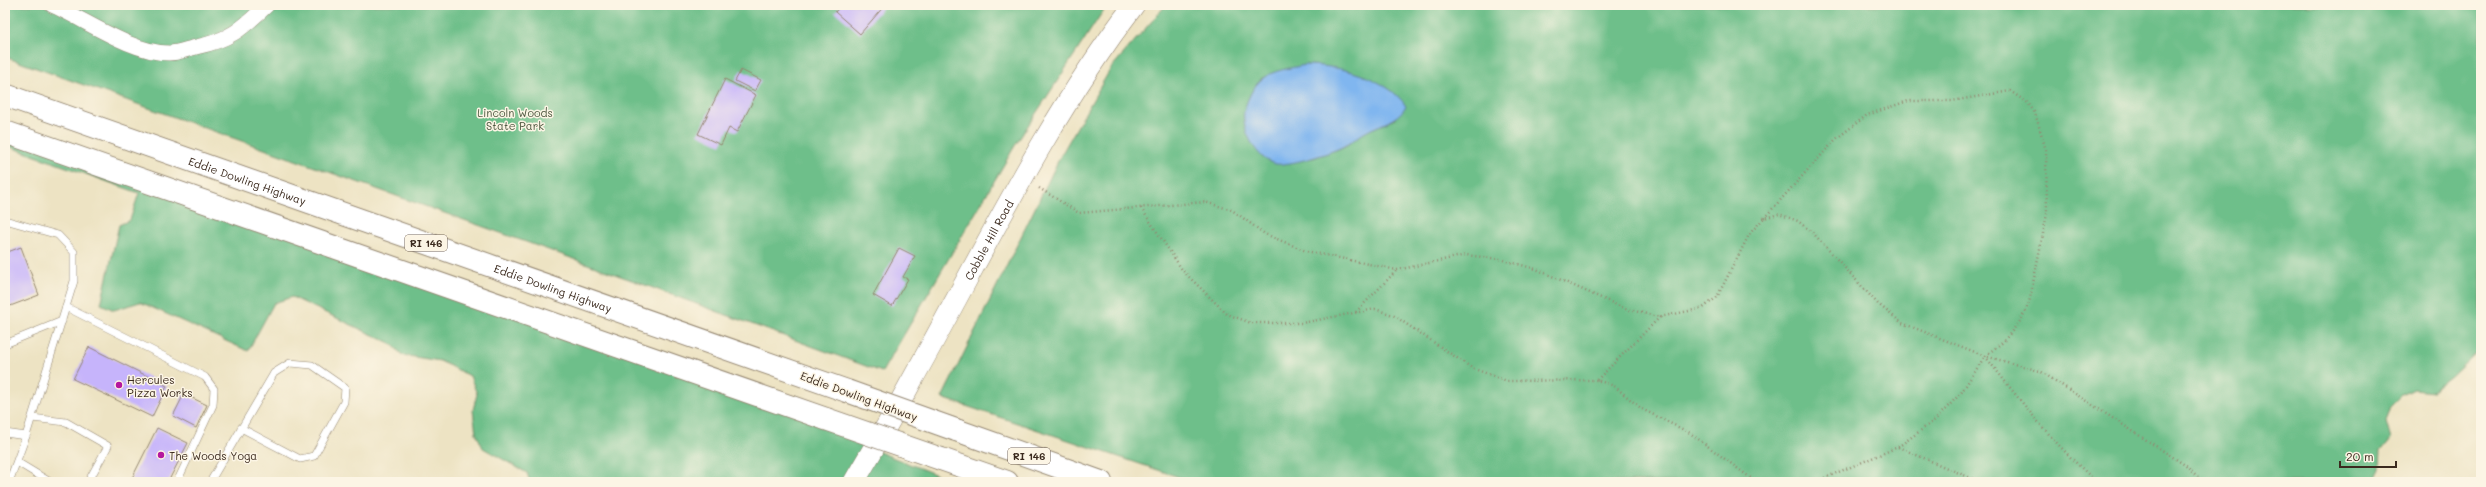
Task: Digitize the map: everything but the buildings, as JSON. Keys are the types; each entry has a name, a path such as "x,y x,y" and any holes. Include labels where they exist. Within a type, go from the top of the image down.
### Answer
{"highway":[{"name":"Eddie Dowling Highway","path":"5,95 1102,482"},
{"path":"5,132 1007,482"}],"street":[{"path":"52,5 129,43 151,51 170,53 220,42 244,27 267,5"},
{"name":"Cobble Hill Road","path":"854,482 911,383 983,245 1022,177 1090,67 1134,5"}],"lane":[{"path":"5,220 58,235 74,252 74,281 32,418 9,482"},
{"path":"66,307 205,377 214,389 213,405 177,482"},
{"path":"5,344 62,321"},
{"path":"210,482 241,428 274,374 290,363 312,365 345,388 344,402 314,456 300,459 241,428"},
{"path":"32,418 66,422 108,446 88,482"},
{"path":"5,433 26,436"},
{"path":"17,462 50,482"}],"path":[{"path":"1022,177 1079,213 1205,202 1232,210 1266,234 1306,251 1398,270 1466,256 1499,259 1536,269 1626,309 1660,317 1702,308 1717,297 1750,234 1836,138 1866,115 1908,101 1952,101 2010,91 2028,102 2035,113 2046,150 2047,214 2029,303 2021,320 2003,342 1985,356 1961,393 1935,420 1898,447 1814,482"},
{"path":"1141,208 1183,271 1227,314 1251,323 1302,323 1375,309 1393,315 1472,368 1507,381 1597,380 1614,386 1642,409 1690,434 1756,482"},
{"path":"1764,218 1779,214 1798,221 1814,234 1878,304 1902,323 1985,356 2040,371 2185,465 2202,482"},
{"path":"1355,313 1398,270"},
{"path":"1597,380 1660,317"},
{"path":"1985,356 2043,427 2074,462 2097,482"},
{"path":"1898,447 1980,482"}],"green space":[{"name":"Lincoln Woods State Park","path":"5,5 1107,5 1016,144 882,372 574,259 5,57"},
{"path":"1166,5 2481,5 2481,348 2451,377 2433,391 2414,389 2402,395 2391,406 2386,421 2391,439 2381,451 2380,468 2373,482 1194,482 942,398 1061,155 1111,68","holes":["1305,65 1328,67 1350,73 1392,91 1395,119 1364,132 1344,147 1313,158 1262,157 1246,128 1244,112 1249,97 1262,78"]},
{"path":"5,131 871,435 879,452 955,482 530,482 527,473 483,448 476,433 473,410 477,394 470,376 440,361 402,355 392,344 292,297 274,303 248,351 140,302 114,310 101,304 119,225 130,220 139,193 5,145"}],"water":[{"path":"1305,65 1332,67 1346,70 1374,80 1387,87 1398,96 1406,106 1398,116 1364,133 1338,149 1290,163 1276,164 1269,162 1257,151 1248,135 1244,118 1244,111 1247,102 1256,85 1266,76 1271,73"}],"place":[{"name":"Hercules Pizza Works","path":"119,385"},
{"name":"The Woods Yoga","path":"161,455"}]}
